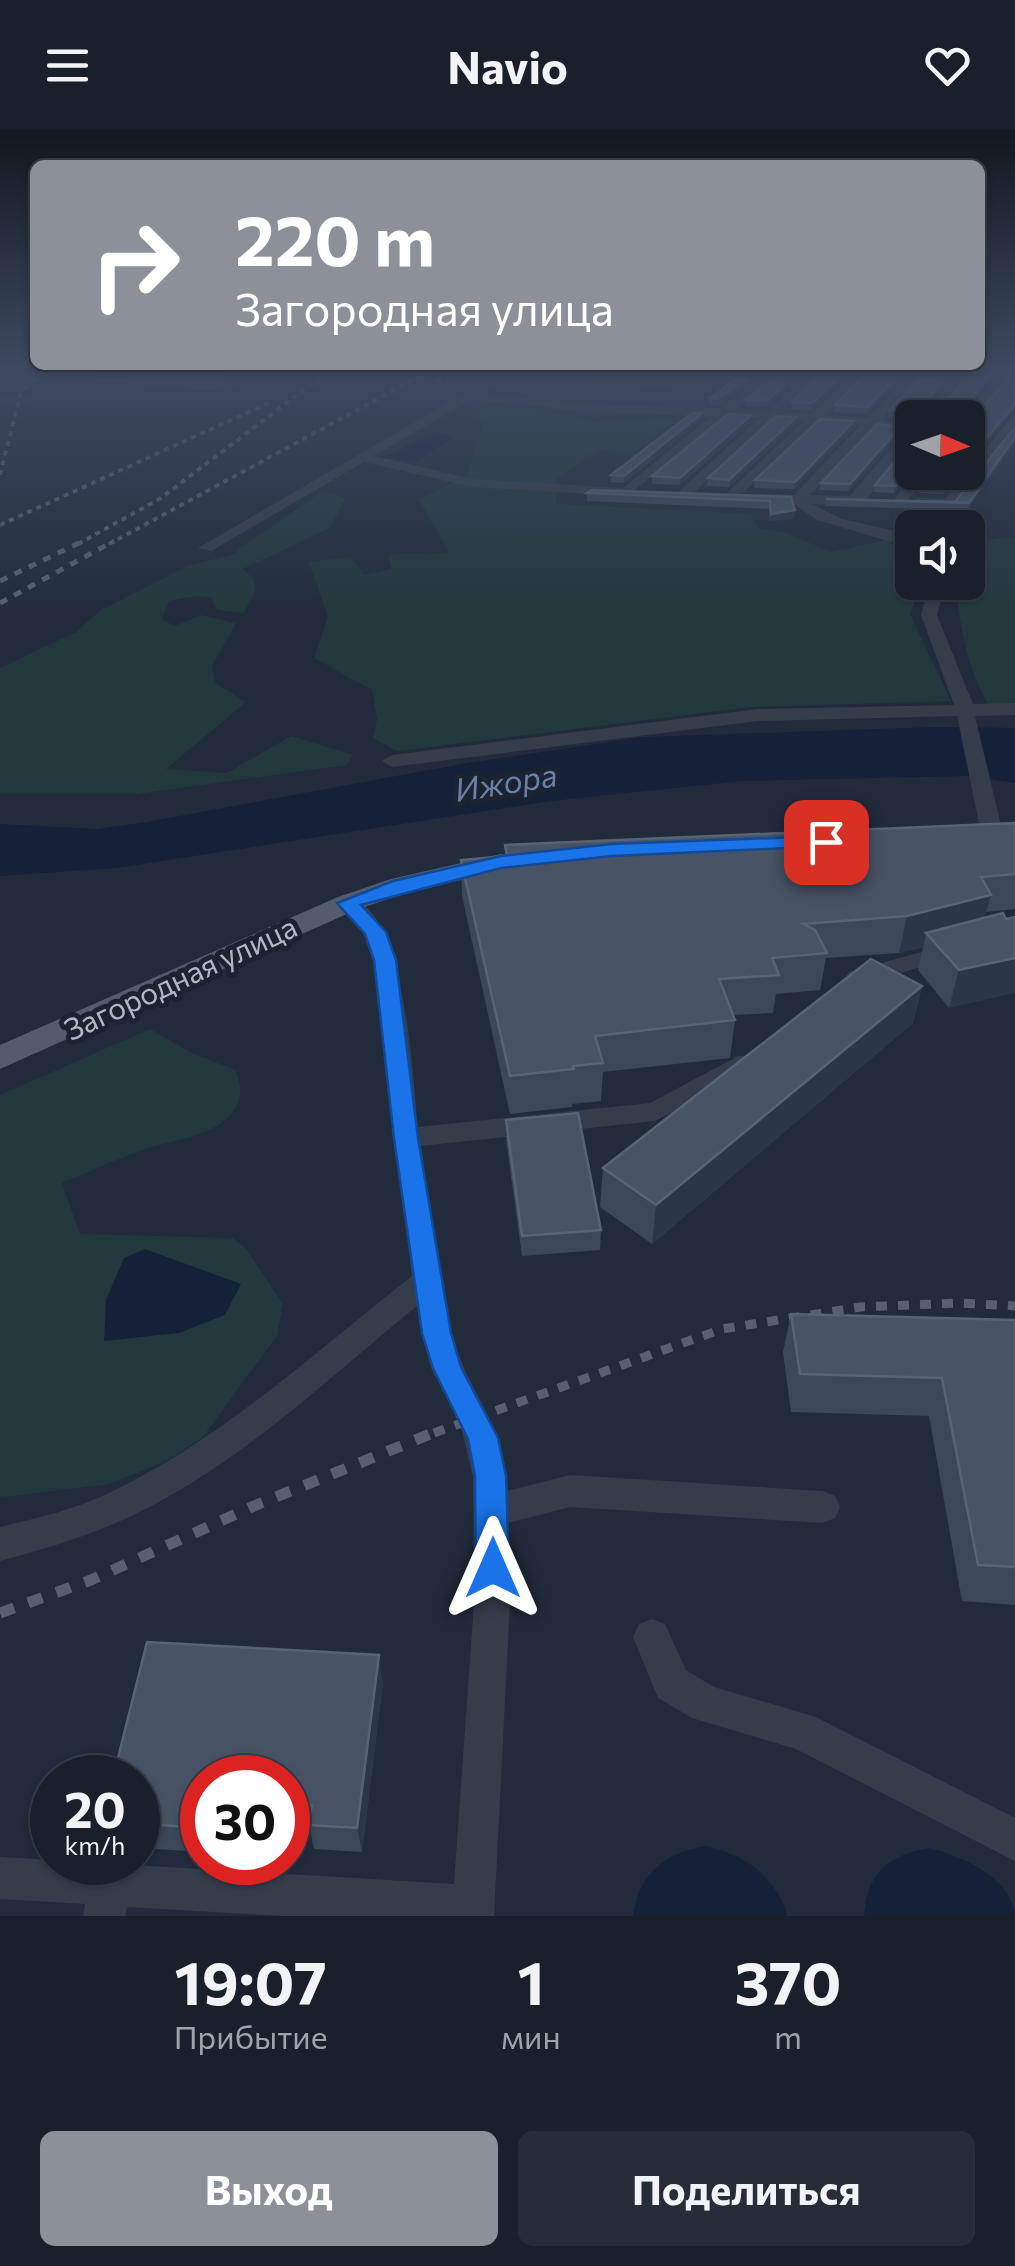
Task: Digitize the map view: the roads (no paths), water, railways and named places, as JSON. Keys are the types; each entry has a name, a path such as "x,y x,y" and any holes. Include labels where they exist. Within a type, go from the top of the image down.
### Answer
{"main road":[{"path":"962,838 1004,837"},
{"name":"Загородная улица","path":"0,1058 348,903 434,877 521,860"}],"street":[{"path":"206,548 368,452"},
{"path":"627,492 676,452"},
{"path":"683,494 729,452"},
{"path":"731,497 779,452"},
{"path":"797,500 841,452"},
{"path":"664,494 949,503 981,452"},
{"path":"360,457 472,483 646,493"},
{"path":"877,501 895,465"},
{"path":"877,501 895,490"},
{"path":"797,500 824,518 895,537"},
{"path":"933,600 929,615 932,632 960,688 985,792 1004,837"},
{"path":"392,761 758,715 966,716 1015,709"},
{"path":"0,1878 108,1900 473,1911 492,1603 492,1511 483,1438 447,1368 428,1280 385,960 375,932 348,903"},
{"path":"835,994 865,973 1015,933"},
{"path":"406,1138 654,1112 741,1067 768,1046"},
{"path":"0,1544 93,1516 177,1475 230,1440 428,1280"},
{"path":"492,1511 570,1491 823,1507"},
{"path":"652,1636 672,1684 706,1704 802,1731 1015,1840"}],"water":[{"path":"393,452 430,452 417,461 382,458"},
{"name":"Ижора","path":"1015,728 1015,783 967,776 742,781 551,801 117,868 0,876 0,824 97,829 467,763 643,737"},
{"path":"145,1249 241,1284 225,1315 179,1333 104,1341 106,1300 124,1258"},
{"path":"706,1846 757,1869 775,1889 787,1916 633,1916 641,1888 656,1868 678,1854"},
{"path":"929,1848 970,1863 995,1879 1012,1902 1015,1916 864,1916 870,1888 883,1868 902,1855"}],"railway":[{"path":"0,475 6,452"},
{"path":"0,525 160,452"},
{"path":"78,544 161,498 221,452"},
{"path":"109,544 279,452"},
{"path":"0,581 83,541"},
{"path":"0,603 114,541"},
{"path":"434,1433 722,1329 860,1307 960,1303 1015,1306"},
{"path":"0,1613 91,1580 254,1506 440,1430"}]}
